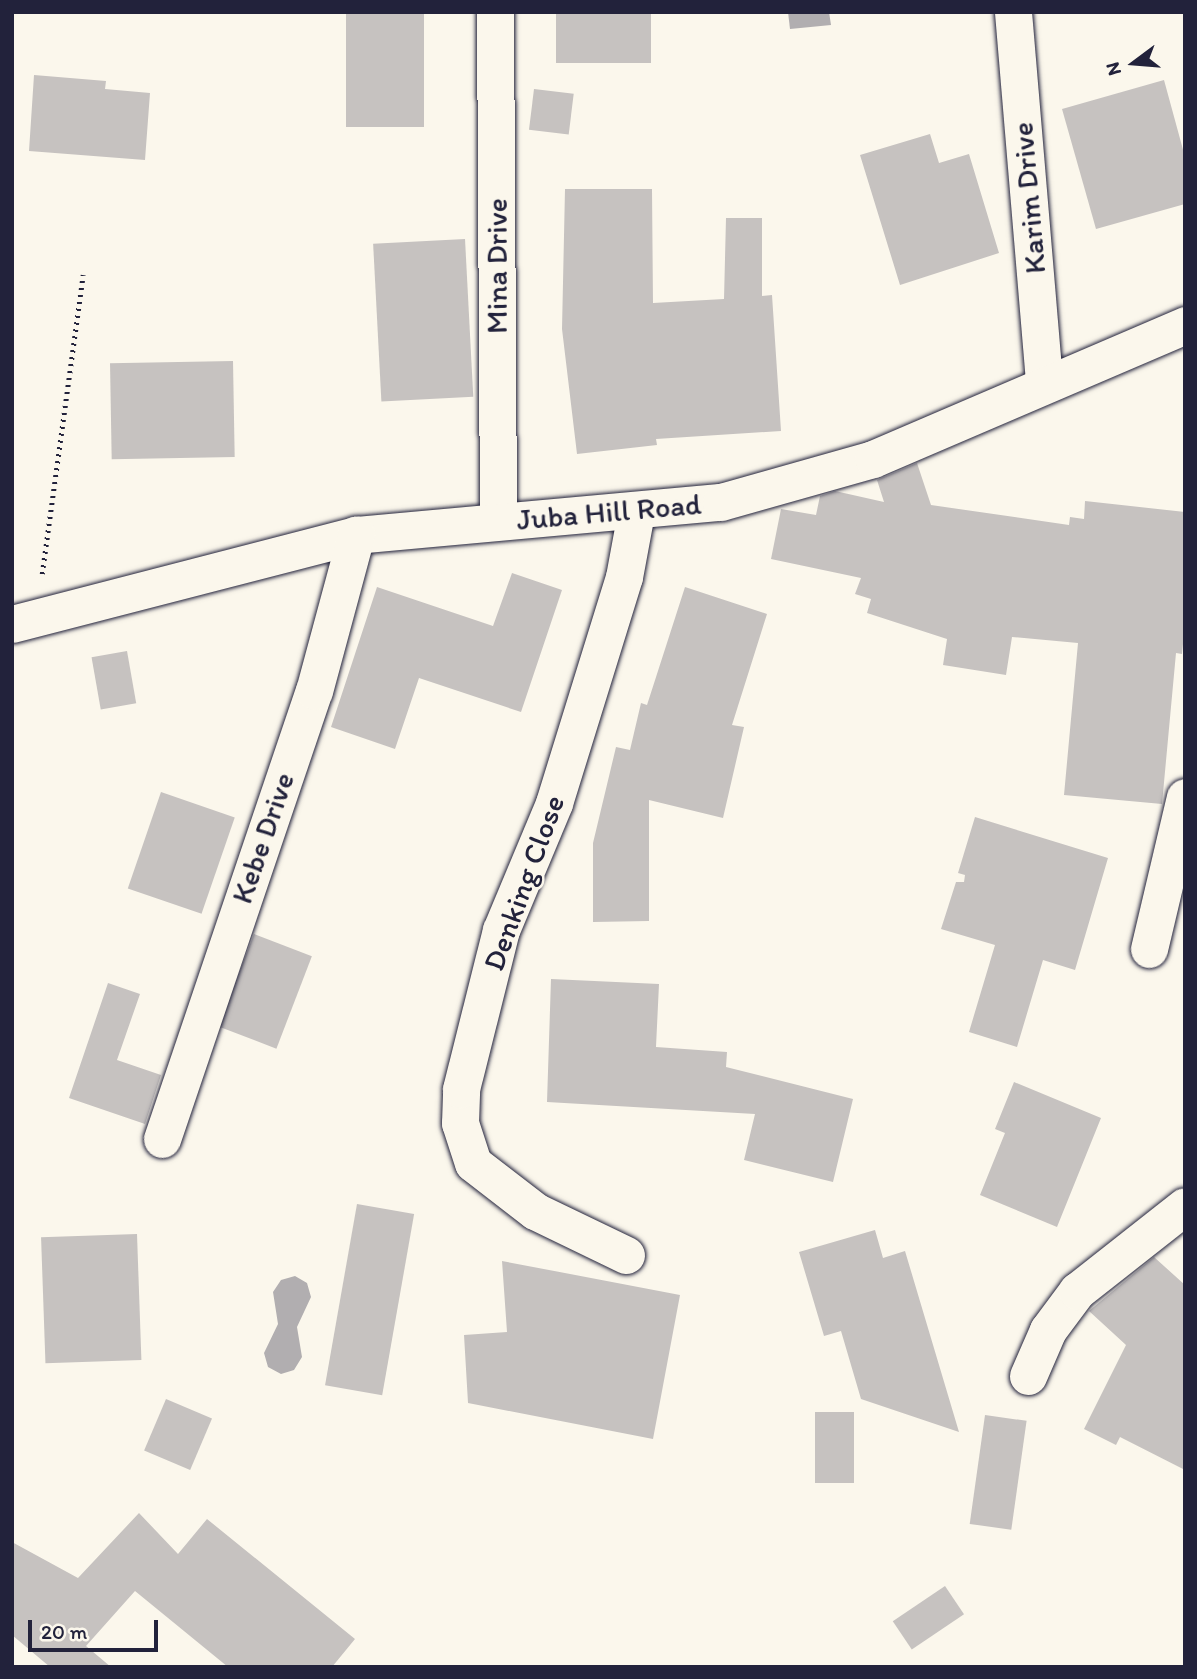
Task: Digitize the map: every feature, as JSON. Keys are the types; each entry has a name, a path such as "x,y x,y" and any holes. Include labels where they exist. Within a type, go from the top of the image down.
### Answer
{"street":[{"name":"Mina Drive","path":"495,12 498,521"},
{"name":"Karim Drive","path":"1013,12 1044,383"},
{"name":"Juba Hill Road","path":"24,622 125,598 271,554 356,535 498,521 636,513 721,502 873,459 1044,383 1185,325"},
{"name":"Denking Close","path":"626,1255 535,1211 473,1163 460,1123 461,1089 501,930 554,803 624,577 636,513"},
{"name":"Kebe Drive","path":"162,1139 314,691 356,535"},
{"path":"1149,949 1185,797"},
{"path":"1028,1376 1048,1330 1077,1291 1185,1206"}],"path":[{"path":"24,622 83,275"}],"shaded area":[{"path":"788,12 829,12 831,25 790,29"},
{"path":"295,1276 307,1283 311,1297 297,1327 302,1357 294,1370 281,1374 268,1367 264,1353 278,1324 273,1292 281,1280"}],"building":[{"path":"346,12 424,12 424,127 346,127"},
{"path":"556,12 651,12 651,63 556,63"},
{"path":"34,75 106,81 105,89 150,93 145,160 29,151"},
{"path":"1164,80 1185,157 1185,204 1096,229 1062,109"},
{"path":"534,89 574,94 569,135 529,130"},
{"path":"930,134 939,163 969,154 999,253 900,285 860,155"},
{"path":"565,189 652,189 653,303 724,299 726,218 762,218 762,296 772,295 781,431 656,439 657,445 577,454 562,329"},
{"path":"465,239 473,397 381,402 373,244"},
{"path":"233,361 235,457 112,459 110,363"},
{"path":"917,463 931,505 1069,525 1070,517 1084,519 1085,501 1185,512 1185,624 1182,654 1176,653 1162,804 1064,795 1078,643 1012,637 1006,675 943,665 947,639 867,613 871,599 855,594 861,578 771,559 781,509 816,515 820,496 835,491 884,502 877,480"},
{"path":"512,573 562,590 521,712 419,678 395,749 331,727 377,587 493,626"},
{"path":"685,587 767,614 732,725 744,727 723,818 649,800 649,921 593,922 593,843 616,747 630,750 641,703 647,705"},
{"path":"127,651 136,703 101,709 92,657"},
{"path":"161,792 235,817 202,914 128,888"},
{"path":"975,817 1108,858 1075,970 1043,960 1017,1047 969,1032 995,945 941,929 956,882 964,882 965,875 958,873"},
{"path":"254,934 312,956 276,1049 219,1026"},
{"path":"551,979 659,984 656,1047 727,1052 726,1067 853,1099 833,1182 744,1160 755,1114 547,1102"},
{"path":"108,983 140,994 117,1060 161,1075 145,1124 69,1098"},
{"path":"1014,1082 1101,1118 1057,1227 980,1195 1005,1133 995,1129"},
{"path":"357,1204 414,1214 382,1395 325,1385"},
{"path":"875,1230 883,1258 905,1251 959,1432 861,1399 841,1331 824,1336 799,1252"},
{"path":"137,1234 141,1360 45,1363 41,1237"},
{"path":"1154,1257 1185,1285 1185,1470 1120,1437 1116,1445 1084,1429 1126,1345 1089,1311"},
{"path":"502,1261 680,1295 653,1439 468,1403 464,1335 507,1332"},
{"path":"166,1399 212,1419 190,1470 144,1451"},
{"path":"815,1412 854,1412 854,1483 815,1483"},
{"path":"985,1415 1027,1421 1011,1530 970,1524"},
{"path":"139,1513 178,1554 207,1519 355,1639 332,1667 228,1667 135,1591 86,1646 111,1667 50,1667 12,1635 12,1542 78,1578"},
{"path":"945,1586 964,1614 912,1649 893,1621"}]}
